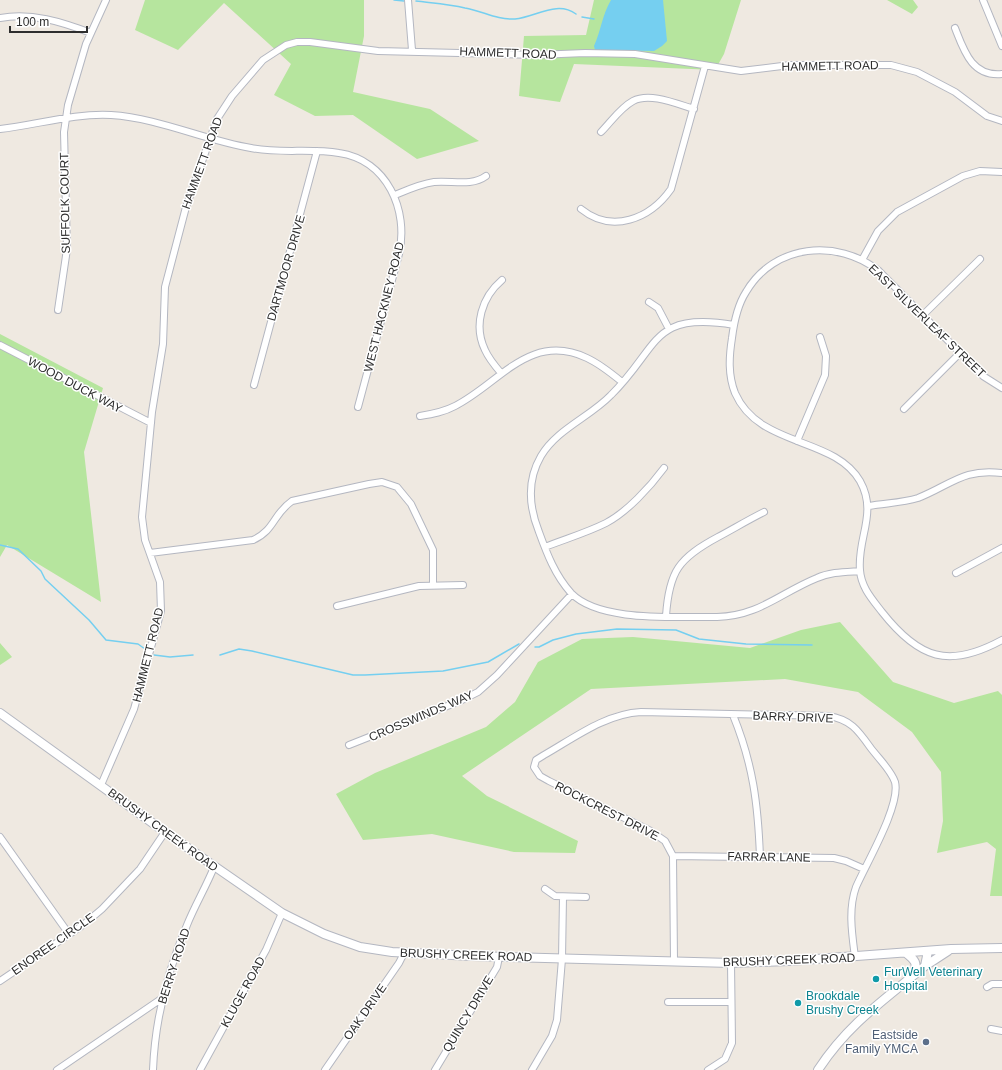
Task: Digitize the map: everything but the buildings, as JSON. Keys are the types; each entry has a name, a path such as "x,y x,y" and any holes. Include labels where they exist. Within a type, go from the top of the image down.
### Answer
{"main road":[{"name":"BRUSHY CREEK ROAD","path":"0,713 214,867 282,913 310,928 347,943 371,949 500,957 731,963 854,957 952,949 1002,948"},
{"path":"818,1070 849,1029 925,966 952,949"},
{"path":"925,966 928,951"},
{"path":"906,953 914,960 917,966 914,975"}],"street":[{"name":"SUFFOLK COURT","path":"58,310 67,248 64,132 66,119 75,81 91,33 106,0"},
{"path":"408,0 412,50"},
{"path":"983,0 1002,46"},
{"path":"0,18 22,16 37,17 71,25 91,33"},
{"path":"955,28 966,56 971,63 986,73 1002,74"},
{"name":"HAMMETT ROAD","path":"101,785 134,709 162,606 161,588 145,540 142,518 151,423 162,344 165,287 186,207 210,138 222,110 244,80 263,60 286,45 297,42 310,42 363,50 412,50 537,55 585,53 635,54 741,71 803,65 900,66 918,72 944,86 965,98 987,116 1002,121"},
{"path":"581,208 591,217 613,221 628,221 642,216 655,208 671,189 705,66"},
{"path":"601,132 624,107 633,101 642,98 653,98 694,109"},
{"name":"WEST HACKNEY ROAD","path":"0,129 94,115 124,116 260,150 340,153 362,161 379,174 395,195 402,224 401,246 358,407"},
{"name":"DARTMOOR DRIVE","path":"254,385 317,151"},
{"path":"862,260 878,231 897,212 963,176 980,171 1002,172"},
{"path":"395,195 426,183 471,182 480,180 486,176"},
{"name":"EAST SILVERLEAF STREET","path":"869,506 860,481 848,467 834,458 759,422 747,412 738,399 732,384 729,367 734,325 739,306 750,285 764,270 783,258 803,251 824,249 844,252 862,260 879,271 987,380 1002,388"},
{"path":"923,315 980,258"},
{"path":"500,373 484,349 480,337 480,324 482,310 486,300 494,288 502,280"},
{"path":"649,302 658,308 669,329"},
{"path":"734,325 694,321 682,323 669,329 655,341 604,402 554,440 538,462 532,482 531,501 534,520 555,572 572,594 587,604 611,613 666,616 740,616 760,608 818,577 830,574 860,571"},
{"path":"797,441 825,376 826,356 820,337"},
{"name":"WOOD DUCK WAY","path":"0,345 151,423"},
{"path":"420,416 454,407 518,361 531,355 548,352 564,351 589,358 622,382"},
{"path":"904,410 960,354"},
{"path":"545,547 596,528 615,518 631,504 664,468"},
{"path":"1002,473 977,472 962,476 916,498 869,506 860,571 866,589 885,616 906,638 926,651 941,656 960,657 979,652 1002,640"},
{"path":"150,553 253,540 267,531 282,508 292,501 382,482 397,487 411,504 422,524 432,550 433,585"},
{"path":"666,616 671,583 686,558 699,547 764,512"},
{"path":"956,573 1002,548"},
{"path":"337,606 419,586 463,585"},
{"name":"CROSSWINDS WAY","path":"349,746 460,701 478,692 502,670 572,594"},
{"name":"BARRY DRIVE","path":"546,780 537,773 534,767 536,760 613,717 641,712 828,716 844,720 855,727 892,776 896,786 895,799 892,809 854,892 851,908 854,957"},
{"path":"733,715 746,749 757,799 760,857"},
{"name":"ROCKCREST DRIVE","path":"546,780 656,834 665,841 673,856"},
{"name":"ENOREE CIRCLE","path":"0,981 87,922 124,887 140,869 165,832"},
{"path":"0,837 69,934"},
{"path":"673,856 674,962"},
{"name":"FARRAR LANE","path":"673,856 834,858 864,868"},
{"name":"BERRY ROAD","path":"153,1070 161,999 179,944 214,867"},
{"path":"545,889 554,896 586,898"},
{"path":"532,1070 552,1036 558,1020 562,959 563,897"},
{"name":"KLUGE ROAD","path":"200,1070 266,950 282,913"},
{"name":"OAK DRIVE","path":"325,1070 399,963 404,952"},
{"name":"QUINCY DRIVE","path":"435,1070 496,967 500,957"},
{"path":"708,1070 725,1059 732,1043 731,963"},
{"path":"987,988 992,984 1002,984"},
{"path":"57,1070 161,999"},
{"path":"668,1002 731,1002"},
{"path":"991,1029 1002,1031"}],"green space":[{"path":"145,0 364,0 364,36 353,92 430,109 479,141 417,159 353,115 315,116 274,95 291,64 224,3 178,50 135,30"},
{"path":"594,0 741,0 724,54 715,70 574,64 560,102 519,96 524,36 586,35"},
{"path":"887,0 913,0 918,7 912,14"},
{"path":"0,334 103,388 84,452 101,602 7,545 0,557"},
{"path":"840,622 893,682 954,703 998,691 1002,695 1002,896 990,896 996,849 987,842 937,853 943,821 941,772 912,732 858,692 785,679 591,689 462,776 487,796 578,841 575,853 514,852 432,834 363,840 336,794 375,773 486,727 515,702 538,662 582,639 633,637 750,648 801,630"},
{"path":"0,643 12,657 0,665"}],"water":[{"path":"611,0 663,0 667,41 654,51 595,50 594,46"}],"waterway":[{"path":"394,0 404,1"},
{"path":"416,1 472,9 496,17 508,19 523,18 546,10 554,9 569,10 576,14"},
{"path":"582,17 594,19"},
{"path":"0,545 18,549 41,571 45,579 89,620 106,640 138,644 145,649"},
{"path":"535,647 539,647 553,640 576,634 617,629 676,630 699,639 746,644 812,645"},
{"path":"220,655 239,649 353,675 365,675 443,671 488,662 519,644"},
{"path":"154,655 170,657 193,655"}],"place":[{"name":"FurWell Veterinary Hospital","path":"876,979"},
{"name":"Brookdale Brushy Creek","path":"798,1003"},
{"name":"Eastside Family YMCA","path":"926,1042"}]}
